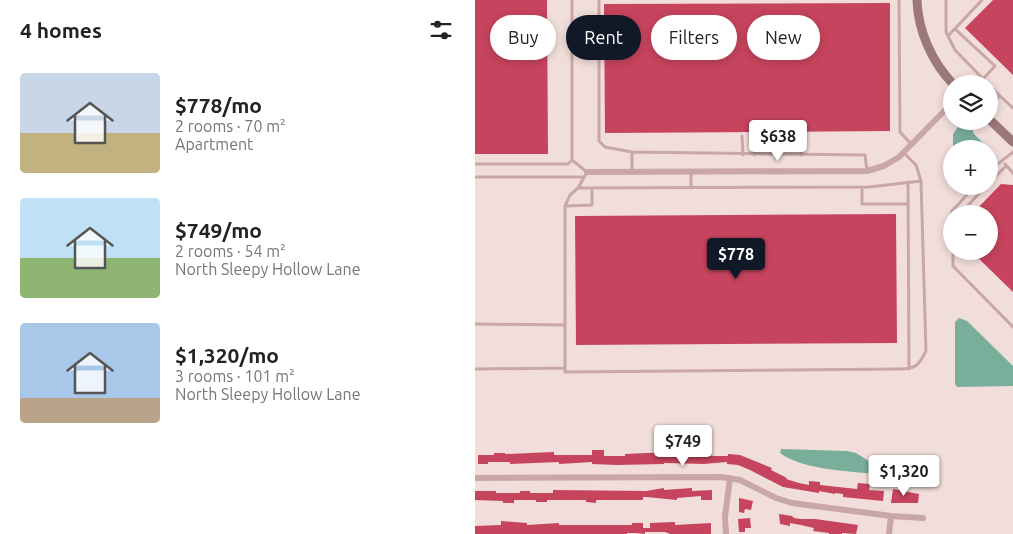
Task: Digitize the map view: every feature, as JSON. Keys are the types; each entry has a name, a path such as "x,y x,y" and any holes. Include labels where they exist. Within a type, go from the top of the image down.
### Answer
{"street":[{"path":"917,0 919,23 925,40 945,75"},
{"path":"586,174 867,171 884,166 903,153 943,112"},
{"path":"998,127 1013,142"},
{"path":"475,478 721,477 740,480 776,498 792,503 891,516 923,518"},
{"path":"726,534 725,517 730,478"},
{"path":"889,534 891,516"}],"lane":[{"path":"572,0 572,160 586,174"},
{"path":"599,0 599,141 605,147 632,152 865,156 867,171"},
{"path":"899,0 900,132 911,144"},
{"path":"946,0 946,32 955,50 979,75"},
{"path":"948,36 982,0"},
{"path":"955,28 995,66 987,75"},
{"path":"999,96 1013,108"},
{"path":"801,135 801,155"},
{"path":"743,136 743,155"},
{"path":"754,136 754,155"},
{"path":"769,136 770,155"},
{"path":"632,152 633,173"},
{"path":"998,163 1013,152"},
{"path":"586,174 578,188 570,195 565,206 565,372 912,369 921,361 926,351 921,181 916,165 903,153"},
{"path":"475,164 567,164 572,160"},
{"path":"1002,162 1013,173"},
{"path":"998,174 1006,166"},
{"path":"691,172 691,188"},
{"path":"475,177 586,174"},
{"path":"578,188 862,187 921,181"},
{"path":"908,182 909,369"},
{"path":"862,187 862,204 909,204"},
{"path":"565,206 592,206 592,188"},
{"path":"958,205 967,195"},
{"path":"968,205 978,195"},
{"path":"953,260 953,266 1013,327"},
{"path":"475,324 565,326"},
{"path":"475,368 565,368"}],"shaded area":[{"path":"956,130 972,130 980,140 953,140 953,134"},
{"path":"959,318 967,321 1013,366 1013,386 957,387 955,384 955,322"},
{"path":"781,449 847,451 856,453 885,471 884,475 816,467 790,459 780,453"}],"building":[{"path":"475,0 547,0 547,15 490,15 490,60 547,60 548,154 475,154"},
{"path":"993,0 1013,0 1013,75 965,28"},
{"path":"890,3 890,131 605,133 604,60 641,60 641,15 604,15 604,4"},
{"path":"1001,184 1013,185 1013,292 980,260 998,260 998,205 981,205 990,195 998,195 998,187"},
{"path":"896,214 897,343 576,345 575,216"},
{"path":"592,450 604,450 604,456 669,452 669,454 701,452 701,455 716,456 740,455 772,468 771,470 786,479 799,483 809,485 809,481 820,482 820,485 857,489 858,483 870,484 869,490 884,491 883,501 843,497 843,494 819,491 819,493 783,487 750,470 738,465 727,464 727,462 617,465 592,464 592,462 510,464 510,462 488,462 488,464 478,464 478,455 494,455 494,453 554,452 554,455 592,455"},
{"path":"664,488 664,490 692,488 692,491 712,490 712,500 701,500 701,496 677,498 677,500 643,497 643,500 596,500 596,503 586,502 586,500 547,500 547,502 536,502 536,500 514,500 514,503 503,503 503,501 475,500 475,491 553,493 553,490 646,491"},
{"path":"893,489 919,494 918,503 891,503"},
{"path":"739,498 753,501 751,510 745,509 744,513 739,512"},
{"path":"779,514 801,519 858,525 856,534 829,534 813,531 814,528 801,525 790,523 790,526 780,524"},
{"path":"750,518 751,528 745,528 745,532 739,532 738,519"},
{"path":"501,521 527,523 527,525 559,523 559,525 632,525 632,523 643,523 643,528 650,528 650,523 675,522 675,525 711,523 711,534 645,532 645,534 475,534 475,526 501,525"}]}
